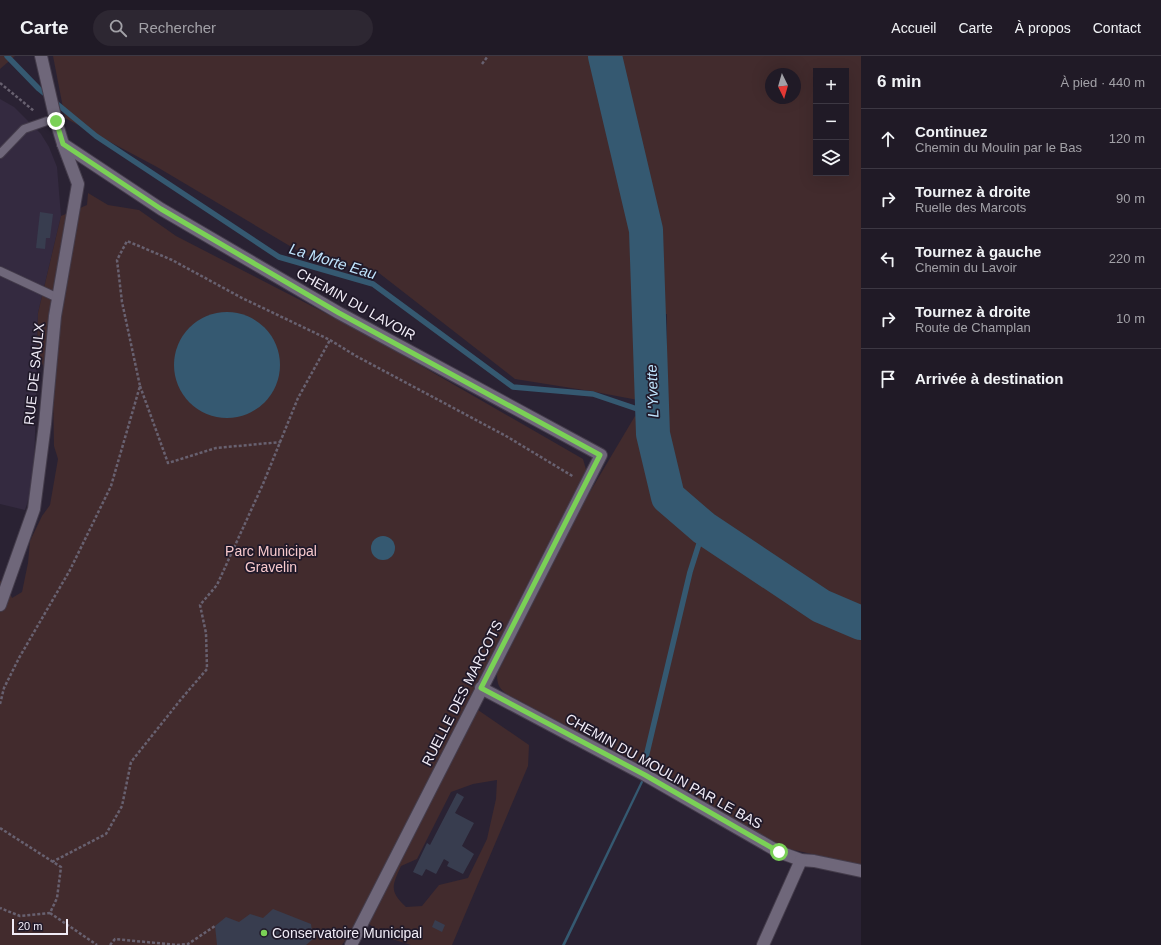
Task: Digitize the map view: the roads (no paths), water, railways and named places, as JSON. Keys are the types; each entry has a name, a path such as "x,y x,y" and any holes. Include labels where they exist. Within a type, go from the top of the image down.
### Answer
{"street":[{"name":"RUE DE SAULX","path":"0,605 34,509 45,424 55,316 78,184 55,119 41,56"},
{"name":"CHEMIN DU LAVOIR","path":"63,144 161,209 339,313 600,455"},
{"name":"RUELLE DES MARCOTS","path":"351,945 600,455"},
{"name":"CHEMIN DU MOULIN PAR LE BAS","path":"481,688 645,775 779,852 801,860 814,861 861,871"},
{"path":"764,945 801,860"}],"lane":[{"path":"0,154 24,129 55,119"},
{"path":"0,270 58,298"}],"water":[{"path":"227,312 247,316 264,328 276,345 280,365 276,385 264,402 247,414 227,418 207,414 190,402 178,385 174,365 178,345 190,328 207,316"},
{"path":"378,536 388,536 395,543 395,553 388,560 378,560 371,553 371,543"},
{"path":"644,775 646,776 565,945 562,945"}],"waterway":[{"name":"La Morte Eau","path":"7,56 39,89 96,136 279,257 373,284 513,387 593,394 652,414"},
{"name":"L'Yvette","path":"605,56 646,230 653,434 668,497 704,528 821,606 861,623"},
{"path":"646,757 690,572 704,528"}],"place":[{"name":"Conservatoire Municipal","path":"264,933"}],"park label":[{"name":"Parc Municipal Gravelin","path":"271,560"}]}
